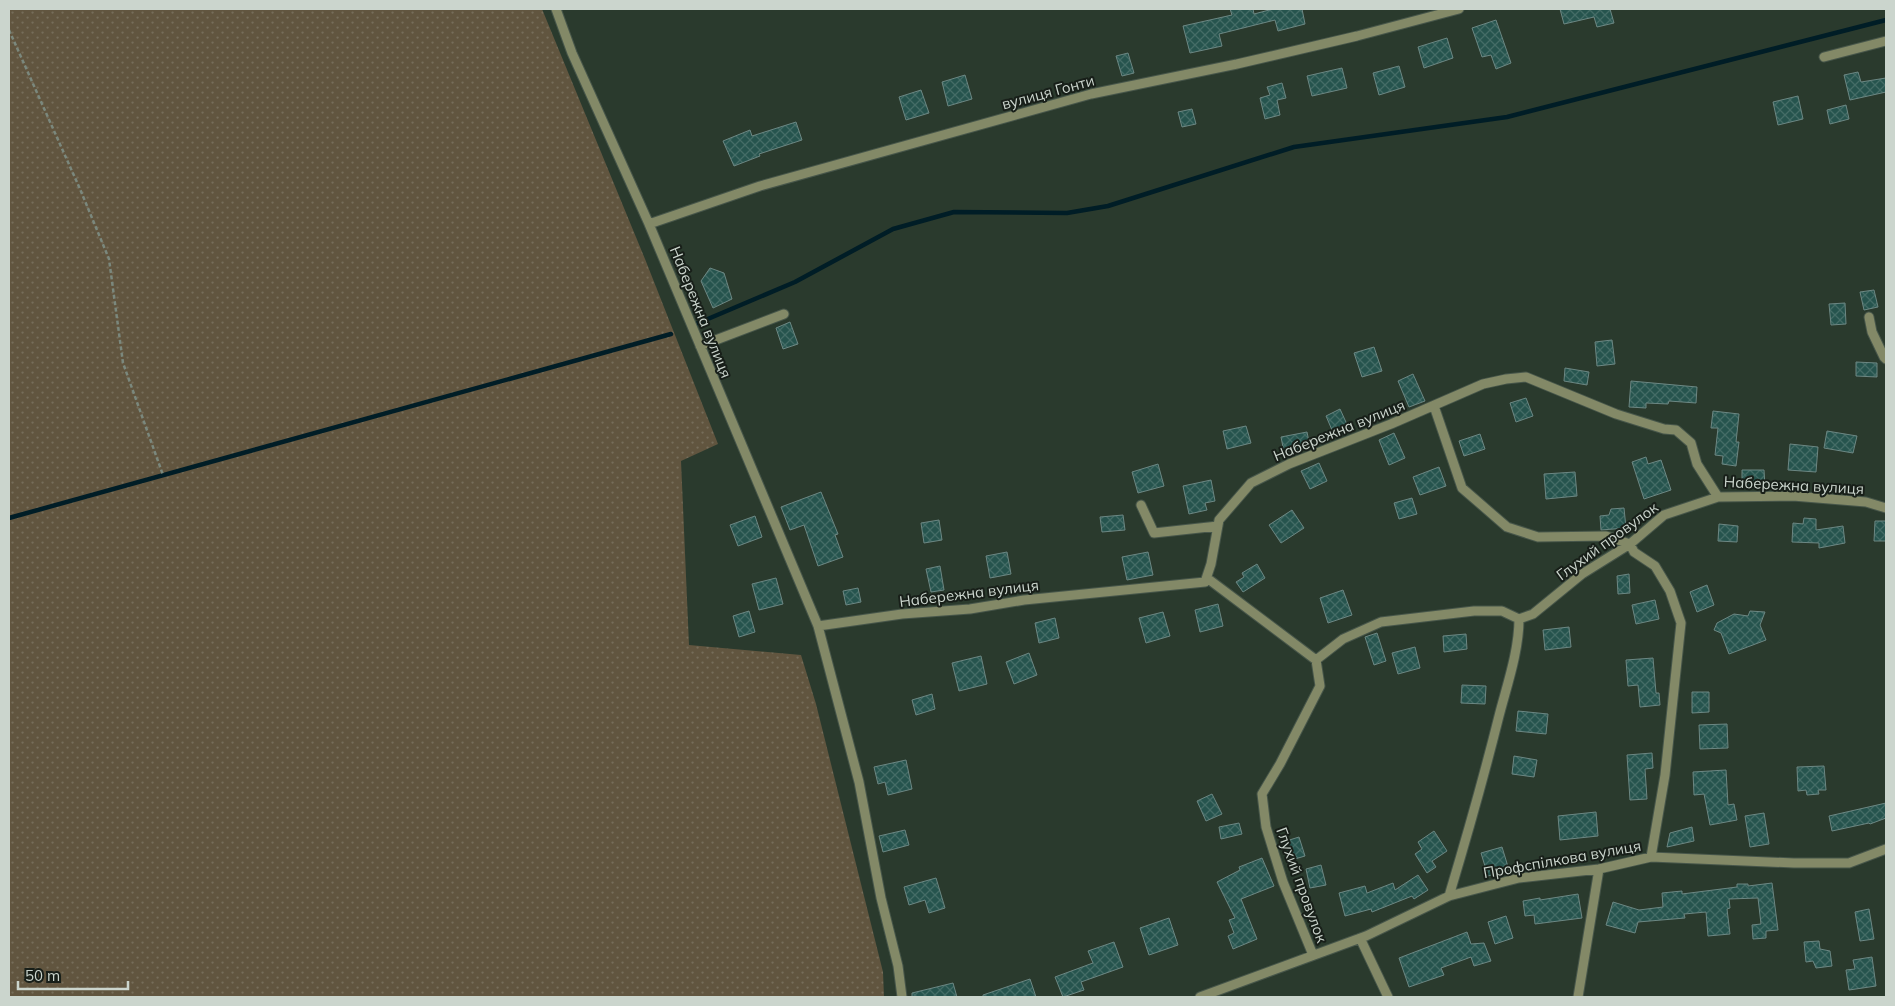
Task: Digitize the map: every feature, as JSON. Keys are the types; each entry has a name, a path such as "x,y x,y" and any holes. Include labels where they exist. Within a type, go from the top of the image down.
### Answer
{"street":[{"name":"Набережна вулиця","path":"556,9 572,53 649,224 818,626 859,782 881,898 898,966 902,997"},
{"name":"вулиця Гонти","path":"649,224 760,186 1081,97 1358,36 1459,9"},
{"path":"1824,57 1886,41"},
{"path":"700,346 784,314"},
{"path":"1869,317 1872,332 1886,359"},
{"name":"Набережна вулиця","path":"818,626 902,614 970,609 1024,600 1205,582 1219,520 1251,483 1289,464 1338,446 1483,384 1526,377 1616,414 1664,429 1676,430 1691,444 1697,464 1718,497 1793,496 1866,502 1886,508"},
{"path":"1434,406 1462,488 1508,527 1538,537 1606,536 1630,544 1634,552 1655,566 1670,592 1681,623 1665,775 1651,857"},
{"name":"Глухий провулок","path":"1519,619 1533,614 1582,574 1630,544 1664,515 1718,497"},
{"path":"1141,505 1154,533 1218,526"},
{"path":"1207,578 1316,660 1344,639 1380,622 1474,611 1502,611 1519,619 1519,632 1504,698 1477,802 1449,896"},
{"name":"Глухий провулок","path":"1313,955 1272,846 1266,827 1262,794 1280,764 1320,686 1316,660"},
{"name":"Профспілкова вулиця","path":"1200,997 1360,938 1449,896 1519,878 1600,868 1651,857 1794,863 1849,863 1886,849"},
{"path":"1578,997 1600,868"},
{"path":"1360,938 1388,997"}],"path":[{"path":"9,30 80,189 109,260 123,363 163,475"}],"shaded area":[{"path":"9,9 542,9 645,259 718,444 681,461 689,645 801,655 816,704 883,972 884,997 9,997"}],"building":[{"path":"1230,9 1253,9 1254,14 1273,9 1302,9 1305,24 1278,31 1275,20 1219,34 1222,46 1190,53 1183,26 1232,15"},
{"path":"1560,9 1610,9 1614,23 1597,27 1594,17 1564,24"},
{"path":"1496,20 1511,63 1496,69 1491,55 1482,57 1472,28"},
{"path":"1447,38 1453,58 1424,68 1418,47"},
{"path":"1128,53 1134,73 1122,76 1116,56"},
{"path":"1399,66 1405,87 1379,95 1373,73"},
{"path":"1342,68 1347,88 1312,96 1307,76"},
{"path":"1858,72 1861,82 1886,78 1886,92 1850,100 1844,75"},
{"path":"965,75 972,99 948,106 942,82"},
{"path":"1282,83 1286,98 1277,100 1280,115 1265,119 1260,98 1270,95 1267,87"},
{"path":"921,90 929,113 906,120 899,97"},
{"path":"1798,96 1803,119 1778,125 1773,102"},
{"path":"1846,105 1849,119 1830,124 1827,110"},
{"path":"1192,109 1196,124 1182,127 1178,112"},
{"path":"796,122 802,140 759,154 760,156 734,166 723,141 750,130 752,136"},
{"path":"710,268 724,273 732,299 713,308 701,281"},
{"path":"1874,290 1878,307 1864,310 1860,292"},
{"path":"1845,303 1846,324 1831,325 1829,304"},
{"path":"790,322 798,344 783,349 776,328"},
{"path":"1612,340 1615,364 1597,366 1595,342"},
{"path":"1374,347 1382,371 1362,377 1354,353"},
{"path":"1856,362 1877,363 1877,377 1856,376"},
{"path":"1565,368 1589,372 1587,385 1564,381"},
{"path":"1413,374 1425,401 1409,407 1398,381"},
{"path":"1631,381 1697,387 1696,403 1669,401 1668,404 1646,403 1646,408 1629,407"},
{"path":"1526,398 1533,416 1516,422 1510,403"},
{"path":"1340,409 1350,431 1335,437 1326,416"},
{"path":"1713,411 1739,414 1736,442 1739,442 1736,466 1722,464 1723,456 1715,455 1718,428 1711,428"},
{"path":"1246,426 1251,443 1227,449 1223,431"},
{"path":"1827,431 1857,436 1853,453 1824,448"},
{"path":"1307,432 1310,447 1284,452 1281,437"},
{"path":"1394,433 1405,458 1389,465 1379,440"},
{"path":"1480,434 1485,449 1464,456 1459,441"},
{"path":"1790,444 1818,447 1816,472 1788,470"},
{"path":"1646,457 1648,464 1661,460 1671,490 1644,499 1632,462"},
{"path":"1319,463 1327,481 1310,489 1301,471"},
{"path":"1158,464 1164,486 1138,493 1132,472"},
{"path":"1439,467 1446,486 1420,495 1413,477"},
{"path":"1742,470 1764,470 1765,487 1742,488"},
{"path":"1575,472 1577,496 1546,499 1544,474"},
{"path":"1211,480 1215,501 1205,503 1207,510 1189,514 1183,486"},
{"path":"821,492 838,534 835,535 843,557 818,566 804,525 790,530 781,507"},
{"path":"1412,498 1417,514 1399,519 1394,503"},
{"path":"1624,508 1626,528 1601,530 1600,516 1609,515 1611,509"},
{"path":"1292,510 1304,528 1281,543 1269,525"},
{"path":"1123,515 1125,530 1102,532 1100,517"},
{"path":"755,516 762,537 738,546 730,525"},
{"path":"1804,518 1816,519 1816,530 1843,526 1845,543 1819,548 1819,543 1792,542 1793,523 1803,524"},
{"path":"939,520 942,540 924,543 921,523"},
{"path":"1875,521 1886,521 1886,541 1874,541"},
{"path":"1719,524 1738,526 1737,542 1718,541"},
{"path":"1007,552 1011,574 990,578 986,556"},
{"path":"1148,552 1153,575 1127,580 1122,557"},
{"path":"1257,564 1265,578 1243,592 1236,582 1244,577 1242,573"},
{"path":"940,566 944,590 931,592 926,569"},
{"path":"1629,574 1630,593 1618,594 1617,576"},
{"path":"776,578 783,604 759,610 752,584"},
{"path":"1707,585 1714,605 1697,612 1690,592"},
{"path":"858,588 861,602 846,605 843,591"},
{"path":"1343,590 1352,615 1328,623 1320,598"},
{"path":"1655,600 1659,619 1636,624 1632,605"},
{"path":"1218,604 1223,626 1200,632 1195,610"},
{"path":"749,611 755,632 739,637 733,616"},
{"path":"1750,611 1765,612 1760,625 1766,640 1729,654 1721,633 1714,630 1717,623 1734,614 1748,616"},
{"path":"1163,612 1170,636 1146,643 1139,618"},
{"path":"1055,618 1059,638 1039,643 1035,623"},
{"path":"1569,627 1571,647 1545,650 1543,630"},
{"path":"1377,633 1386,661 1374,665 1365,637"},
{"path":"1466,634 1467,649 1444,652 1443,636"},
{"path":"1415,647 1420,668 1398,674 1392,653"},
{"path":"1029,653 1037,675 1014,684 1006,662"},
{"path":"981,656 987,684 959,691 952,663"},
{"path":"1653,658 1656,693 1659,693 1660,705 1640,707 1638,685 1628,686 1626,660"},
{"path":"1462,685 1486,686 1485,704 1461,703"},
{"path":"1692,692 1709,692 1709,712 1692,713"},
{"path":"932,694 935,709 916,715 912,700"},
{"path":"1518,711 1548,714 1546,734 1516,731"},
{"path":"1727,724 1728,748 1700,749 1699,725"},
{"path":"1652,753 1653,768 1645,769 1647,799 1630,800 1627,755"},
{"path":"1514,756 1537,760 1534,777 1512,774"},
{"path":"906,760 912,789 888,795 885,782 878,784 874,767"},
{"path":"1824,766 1826,790 1818,790 1819,794 1807,795 1806,790 1798,791 1797,767"},
{"path":"1726,770 1728,805 1734,804 1737,820 1710,825 1704,794 1694,795 1693,772"},
{"path":"1212,794 1222,814 1206,821 1197,801"},
{"path":"1886,803 1886,818 1870,824 1832,831 1829,816"},
{"path":"1596,812 1598,836 1560,840 1558,816"},
{"path":"1764,813 1769,844 1750,847 1745,816"},
{"path":"1239,823 1242,834 1221,839 1219,827"},
{"path":"1692,827 1694,841 1667,847 1670,833"},
{"path":"905,830 909,845 883,852 879,836"},
{"path":"1434,831 1447,851 1432,861 1436,867 1427,873 1415,854 1422,849 1418,842"},
{"path":"1299,837 1305,856 1288,861 1283,842"},
{"path":"1502,847 1509,870 1488,876 1481,853"},
{"path":"1262,858 1274,886 1241,899 1257,939 1233,949 1228,936 1234,933 1229,920 1235,918 1217,882 1240,870 1239,867"},
{"path":"1321,865 1326,885 1310,888 1306,869"},
{"path":"1418,875 1428,890 1414,899 1412,896 1372,912 1371,909 1345,916 1339,893 1365,886 1367,893 1393,883 1395,890"},
{"path":"936,878 945,908 929,913 925,900 909,905 904,887"},
{"path":"1772,883 1778,930 1766,931 1766,938 1753,939 1752,925 1761,924 1758,898 1729,899 1730,908 1727,909 1730,934 1708,936 1706,912 1684,914 1685,918 1638,922 1635,933 1606,925 1613,902 1639,910 1663,907 1662,893 1682,891 1682,894 1737,887 1737,884 1748,884 1748,886"},
{"path":"1578,894 1582,918 1535,924 1534,915 1525,916 1523,901"},
{"path":"1869,909 1874,939 1860,941 1855,912"},
{"path":"1506,916 1513,938 1495,944 1488,922"},
{"path":"1169,918 1178,945 1149,955 1140,928"},
{"path":"1467,932 1471,944 1484,943 1491,961 1474,966 1471,957 1441,968 1444,975 1409,987 1399,958"},
{"path":"1819,941 1820,949 1830,951 1832,966 1816,968 1813,961 1806,962 1804,942"},
{"path":"1114,942 1123,967 1081,982 1084,990 1063,997 1055,977 1093,963 1088,951"},
{"path":"1872,957 1876,986 1849,990 1846,970 1855,969 1853,960"},
{"path":"1030,979 1036,997 983,997 983,995"},
{"path":"953,983 957,997 912,997 912,993"}],"waterway":[{"path":"696,324 795,282 893,229 954,212 1067,213 1108,206 1294,147 1507,117 1886,20"},
{"path":"9,518 671,334"}]}
